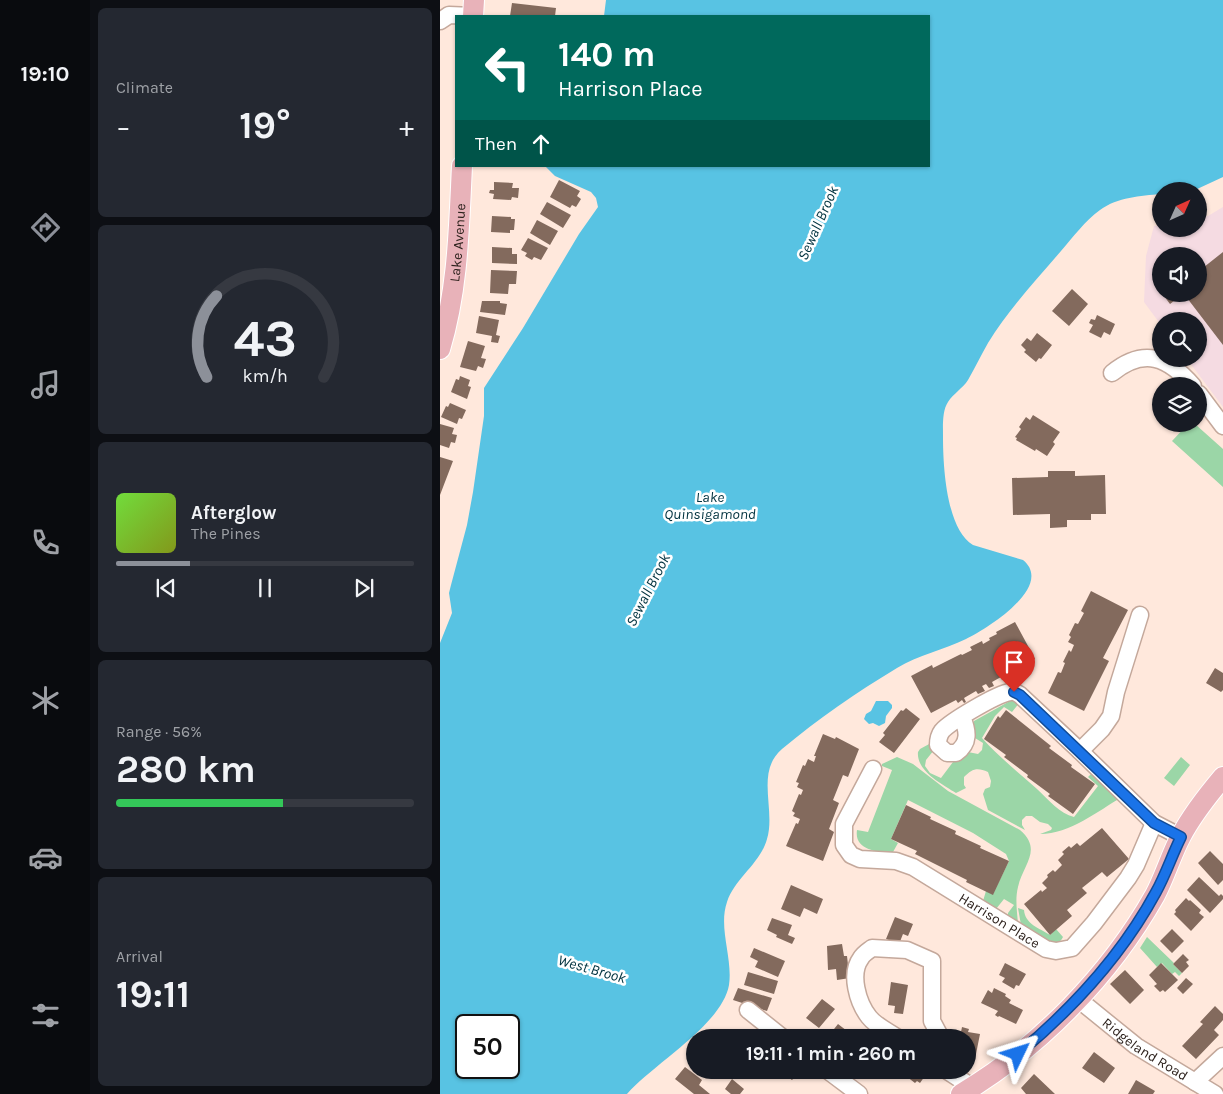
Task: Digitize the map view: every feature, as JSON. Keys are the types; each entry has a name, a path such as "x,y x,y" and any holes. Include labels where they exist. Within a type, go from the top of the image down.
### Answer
{"main road":[{"path":"473,15 474,0"},
{"name":"Lake Avenue","path":"440,349 452,301 455,278 462,167"},
{"path":"967,1091 1020,1052 1078,998 1116,953 1145,911 1164,876 1181,837 1203,802 1223,778"}],"street":[{"path":"440,21 449,15 455,15"},
{"path":"1112,373 1136,360 1154,359 1172,365 1185,377"},
{"path":"1207,405 1223,426"},
{"path":"1080,751 1102,729 1111,716 1116,692 1140,615"},
{"path":"962,717 995,698 1014,692 1020,695 1154,823 1181,837"},
{"name":"Harrison Place","path":"873,769 844,824 842,838 848,852 860,859 896,861 913,867 1046,949 1053,951 1072,948 1092,925 1136,865 1154,823"},
{"path":"884,1029 874,1022 863,1006 856,987 860,959 872,948 907,950 932,961 932,1022 936,1029"},
{"name":"Ridgeland Road","path":"1078,998 1136,1046 1215,1094"},
{"path":"748,1010 772,1029"},
{"path":"1195,1082 1223,1056"},
{"path":"839,1079 860,1094"},
{"path":"955,1079 967,1091"}],"shaded area":[{"path":"1223,207 1223,407 1207,386 1207,377 1200,377 1193,367 1207,367 1207,312 1152,313 1144,302 1146,256 1152,234 1152,238 1208,238 1208,216"}],"green space":[{"path":"1180,432 1204,432 1223,449 1223,487 1172,441"},
{"path":"1018,700 1020,702 1012,712 1004,707 995,716 982,738 1002,758 1054,806 1074,817 1098,786 1088,777 1096,769 1122,797 1073,826 1051,833 1040,834 1052,828 1032,816 1026,816 1022,820 1025,830 988,810 983,794 985,789 990,787 991,781 988,772 978,769 970,772 964,777 966,788 956,793 925,771 918,759 920,749 931,743 934,750 926,760 925,766 930,773 941,778 956,758 968,752 978,754 982,750 983,743 975,738 971,732 974,721 1010,701"},
{"path":"897,757 913,764 948,791 1020,830 1027,837 1031,851 1017,892 1018,923 1008,917 1008,913 1014,905 1004,899 996,909 983,901 986,891 993,894 1009,861 1006,854 973,833 908,800 891,839 898,843 893,852 890,854 873,850 862,846 859,842 857,830 868,832 892,770 882,766 882,764"},
{"path":"1181,757 1190,765 1174,786 1164,778"},
{"path":"1018,908 1024,910 1027,919 1037,928 1050,935 1056,929 1063,937 1059,942 1054,943 1042,940 1021,925"},
{"path":"1147,937 1174,963 1182,973 1179,976 1175,972 1172,974 1162,963 1157,967 1140,948"}],"water":[{"name":"Lake Quinsigamond","path":"606,0 1223,0 1223,177 1208,184 1208,182 1152,182 1152,195 1114,202 1095,214 1079,229 1013,307 988,343 968,380 948,402 945,410 943,436 945,479 957,525 964,537 973,545 1023,560 1031,570 1031,582 1025,594 1002,616 976,634 958,643 905,663 882,677 810,727 782,749 774,758 768,780 769,828 767,839 759,856 731,893 727,902 724,922 730,975 724,1000 701,1029 686,1029 686,1042 627,1094 440,1094 440,643 452,613 449,593 467,525 473,492 484,416 484,388 523,328 579,234 598,207 596,198 591,192 555,176 546,167 930,167 930,15 604,15"},
{"path":"876,701 888,701 892,705 886,716 885,723 879,726 873,723 869,724 864,719"}],"building":[{"path":"512,3 556,8 555,15 510,15"},
{"path":"559,180 580,191 577,196 581,199 576,207 572,205 570,208 550,197"},
{"path":"494,182 513,183 512,188 519,188 518,198 512,197 511,200 493,199 494,194 489,193 490,190 494,190"},
{"path":"547,202 571,215 563,228 540,214"},
{"path":"492,216 515,219 514,230 510,230 510,233 491,232"},
{"path":"537,220 558,231 550,245 530,233"},
{"path":"528,238 548,248 541,260 534,257 532,260 525,256 527,253 521,250"},
{"path":"492,247 512,248 512,254 517,254 517,264 492,263"},
{"path":"1223,252 1223,345 1207,324 1207,312 1198,312 1190,302 1207,302 1207,265"},
{"path":"491,270 517,271 516,284 509,284 508,294 490,293"},
{"path":"1072,289 1088,304 1069,326 1052,311"},
{"path":"482,301 500,301 500,303 507,304 505,315 480,312"},
{"path":"1097,315 1115,324 1110,335 1104,332 1101,338 1089,332 1093,325 1089,323 1091,319 1095,320"},
{"path":"479,316 499,320 496,335 500,336 498,343 491,342 492,336 476,333"},
{"path":"1037,333 1052,345 1041,359 1039,358 1036,362 1024,352 1026,350 1021,345 1027,338 1031,341"},
{"path":"468,341 485,346 481,358 486,359 483,368 478,366 476,371 460,367"},
{"path":"460,376 470,380 468,386 471,387 467,399 451,392 456,379 459,380"},
{"path":"450,403 466,410 462,419 459,418 457,424 441,417 446,406 448,407"},
{"path":"1033,415 1060,432 1047,456 1016,440 1017,438 1015,437 1021,429 1019,427 1026,417 1030,420"},
{"path":"440,424 454,428 452,434 457,435 455,443 451,442 449,448 440,445"},
{"path":"440,457 453,461 440,495"},
{"path":"1048,471 1075,471 1075,476 1105,475 1106,514 1091,514 1091,520 1067,520 1067,527 1050,528 1050,514 1013,515 1012,478 1048,477"},
{"path":"1091,591 1128,610 1103,658 1109,661 1084,711 1048,693 1058,672 1061,673 1065,663 1063,662 1069,650 1071,652 1074,645 1068,642 1071,637 1069,635 1075,623 1078,624 1084,613 1081,611"},
{"path":"1015,622 1035,659 1014,667 1016,670 1013,672 1011,670 1006,672 1009,676 1002,680 1001,677 992,682 994,686 989,688 986,684 982,686 985,691 978,694 976,691 964,698 966,702 964,703 962,700 958,703 956,700 931,713 911,676 932,665 933,668 972,650 970,647 982,641 983,644 997,634 996,632"},
{"path":"1215,668 1223,673 1223,690 1221,692 1206,683"},
{"path":"906,708 920,719 894,753 879,742 885,735 883,733 901,710 903,711"},
{"path":"1006,710 1051,746 1049,748 1072,765 1071,767 1095,784 1073,814 1048,796 1050,794 1004,757 1006,755 984,739 998,716 1000,718"},
{"path":"823,734 835,739 836,737 859,749 848,777 843,775 833,800 839,803 829,829 834,832 823,861 786,846 796,823 798,824 800,819 793,816 795,813 792,811 799,794 801,795 803,790 797,787 799,783 796,782 803,765 805,766 808,759 814,762 816,756 814,756"},
{"path":"906,805 956,831 955,834 981,846 980,848 1009,861 993,895 915,854 917,851 891,839"},
{"path":"1102,828 1129,859 1107,877 1102,872 1082,888 1087,893 1067,910 1072,916 1050,935 1024,904 1041,890 1042,892 1047,888 1042,883 1048,877 1047,875 1053,870 1055,872 1062,865 1058,860 1064,854 1062,852 1069,846 1071,848 1077,843 1080,846"},
{"path":"1210,851 1223,864 1223,880 1218,885 1198,863"},
{"path":"1199,877 1219,896 1221,894 1223,896 1223,899 1210,913 1187,890"},
{"path":"791,885 823,899 817,914 804,908 800,917 781,909"},
{"path":"1186,898 1201,910 1199,913 1204,917 1191,931 1174,914 1175,910"},
{"path":"895,917 913,924 908,936 903,934 899,944 886,939"},
{"path":"772,918 792,925 788,935 795,938 792,944 776,937 777,935 767,930"},
{"path":"1172,929 1184,941 1172,953 1160,941"},
{"path":"842,944 844,956 847,956 848,965 850,964 850,978 837,980 836,969 828,970 827,946"},
{"path":"754,948 785,961 778,977 755,967 758,961 750,957"},
{"path":"1183,954 1189,960 1186,962 1189,966 1182,973 1173,964"},
{"path":"1005,963 1026,974 1019,986 1016,985 1014,989 1002,982 1005,978 999,975"},
{"path":"1161,963 1178,980 1165,992 1163,990 1160,992 1154,986 1157,984 1149,975"},
{"path":"1125,970 1144,990 1130,1004 1110,984"},
{"path":"748,972 778,981 774,994 744,985"},
{"path":"1186,978 1193,984 1183,994 1177,988"},
{"path":"891,982 908,985 903,1014 894,1013 895,1006 888,1005"},
{"path":"738,988 772,998 767,1011 733,1000"},
{"path":"994,988 1006,994 1005,996 1011,1000 1009,1003 1023,1010 1016,1024 998,1017 995,1015 998,1011 981,1003 988,990 992,993"},
{"path":"822,999 835,1009 819,1028 806,1018"},
{"path":"1215,1006 1223,1014 1223,1020 1214,1030 1219,1035 1196,1059 1182,1046 1203,1024 1200,1022"},
{"path":"838,1024 844,1029 834,1029"},
{"path":"976,1033 980,1034 976,1054"},
{"path":"1094,1052 1115,1068 1104,1083 1082,1068"},
{"path":"685,1067 686,1079 701,1079 702,1080 699,1085 710,1094 694,1094 675,1079"},
{"path":"1034,1074 1055,1094 1026,1094 1021,1088"},
{"path":"732,1079 744,1089 740,1094 731,1094 725,1089"},
{"path":"910,1079 923,1079 920,1083 917,1081 915,1083"},
{"path":"1136,1080 1155,1091 1153,1094 1128,1094"}],"route":[{"path":"1014,692 1020,695 1080,751 1154,823 1181,837 1155,894 1126,941 1097,977 1063,1014 1018,1054"}],"water label":[{"name":"Sewall Brook","path":"818,223"},
{"name":"Sewall Brook","path":"648,590"},
{"name":"West Brook","path":"592,969"}]}
